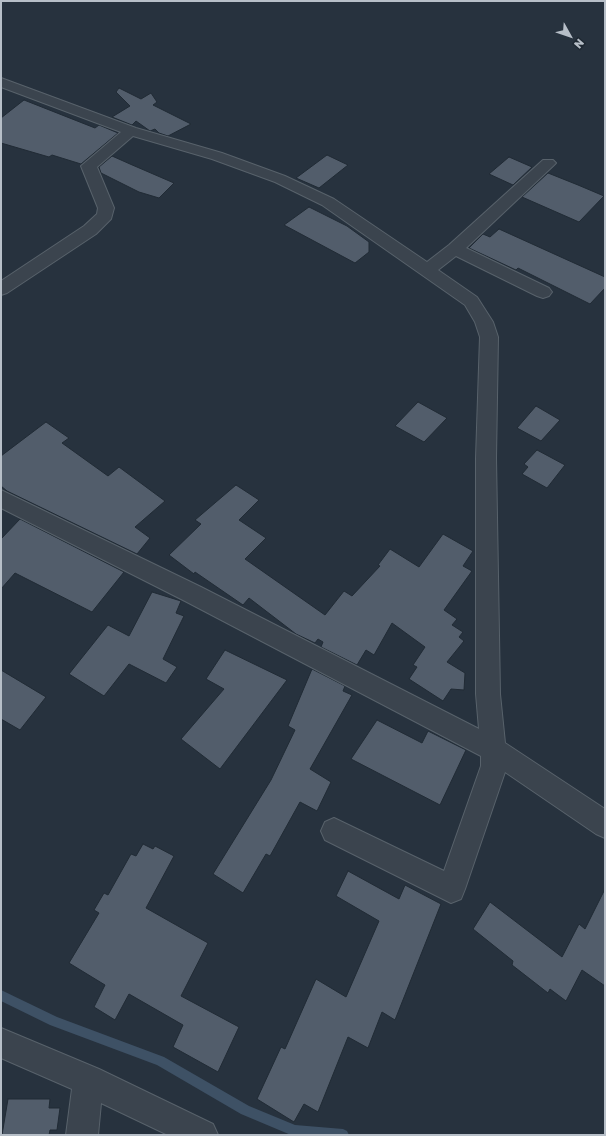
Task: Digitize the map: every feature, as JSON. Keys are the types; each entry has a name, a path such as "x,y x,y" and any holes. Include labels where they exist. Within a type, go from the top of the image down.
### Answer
{"street":[{"path":"1,82 131,130 217,156 280,179 328,202 471,301 484,322 489,337 486,482 488,694 494,766 451,889 334,831"},
{"path":"1,289 90,230 105,215 106,208 89,166 131,130"},
{"path":"426,271 455,249 548,163"},
{"path":"455,249 543,292"},
{"path":"1,498 193,594 492,749 605,825"},
{"path":"1,1043 88,1080 202,1135"},
{"path":"82,1135 88,1080"}],"building":[{"path":"119,88 141,99 151,93 157,102 153,105 191,124 168,136 159,133 155,129 150,131 136,121 132,125 112,117 130,106 116,92"},
{"path":"24,100 95,128 99,125 118,133 81,164 52,155 49,157 1,143 1,118"},
{"path":"327,155 348,165 319,188 296,178"},
{"path":"112,156 174,183 159,198 139,192 101,173 99,167"},
{"path":"509,157 532,167 513,185 489,174"},
{"path":"548,173 604,196 579,222 522,197"},
{"path":"309,207 347,226 369,242 369,252 355,263 284,225"},
{"path":"499,229 605,277 605,288 590,304 518,268 516,270 469,248 483,234 490,237"},
{"path":"418,402 447,418 424,442 395,426"},
{"path":"536,406 560,420 541,441 517,428"},
{"path":"46,422 69,438 62,443 108,476 119,467 165,501 135,527 150,538 137,554 7,491 1,486 1,456"},
{"path":"537,450 565,465 547,488 522,474 528,467 524,464"},
{"path":"236,485 259,500 239,520 266,538 245,559 325,615 344,591 352,596 380,566 378,565 390,549 419,567 443,534 473,551 463,566 472,571 444,610 457,619 452,625 463,632 459,637 464,641 447,662 465,673 464,690 451,689 443,701 409,679 417,667 413,665 425,647 392,623 374,655 366,650 357,665 321,647 323,642 318,639 315,643 296,634 249,598 243,605 195,572 194,574 169,555 201,524 195,520"},
{"path":"20,519 124,572 92,612 15,573 1,589 1,539"},
{"path":"152,592 181,601 176,613 184,616 163,659 177,667 166,683 129,664 104,696 69,674 108,625 129,636"},
{"path":"225,650 287,680 220,769 181,739 224,689 206,679"},
{"path":"312,669 345,686 343,691 352,695 310,769 331,782 317,811 300,802 270,856 266,854 243,893 213,874 271,780 295,730 288,726"},
{"path":"1,670 46,697 20,730 1,719"},
{"path":"377,720 422,743 428,731 466,750 440,805 351,759"},
{"path":"143,844 153,849 155,846 174,856 146,908 208,943 181,996 239,1027 218,1072 173,1047 183,1025 129,994 115,1020 94,1007 105,985 69,963 99,913 94,910 104,893 108,895 131,854 136,856"},
{"path":"348,871 399,899 405,885 441,904 395,1020 382,1012 368,1048 348,1037 318,1112 304,1104 294,1122 257,1099 281,1047 285,1049 316,979 346,997 379,921 336,896"},
{"path":"605,889 605,986 582,970 566,1001 550,989 548,993 512,965 513,961 473,929 490,902 562,957 579,924 585,929"},
{"path":"8,1099 50,1099 49,1108 60,1108 57,1130 50,1130 49,1135 2,1135"}],"waterway":[{"path":"1,995 54,1021 160,1061 245,1110 295,1131 343,1135"}]}
